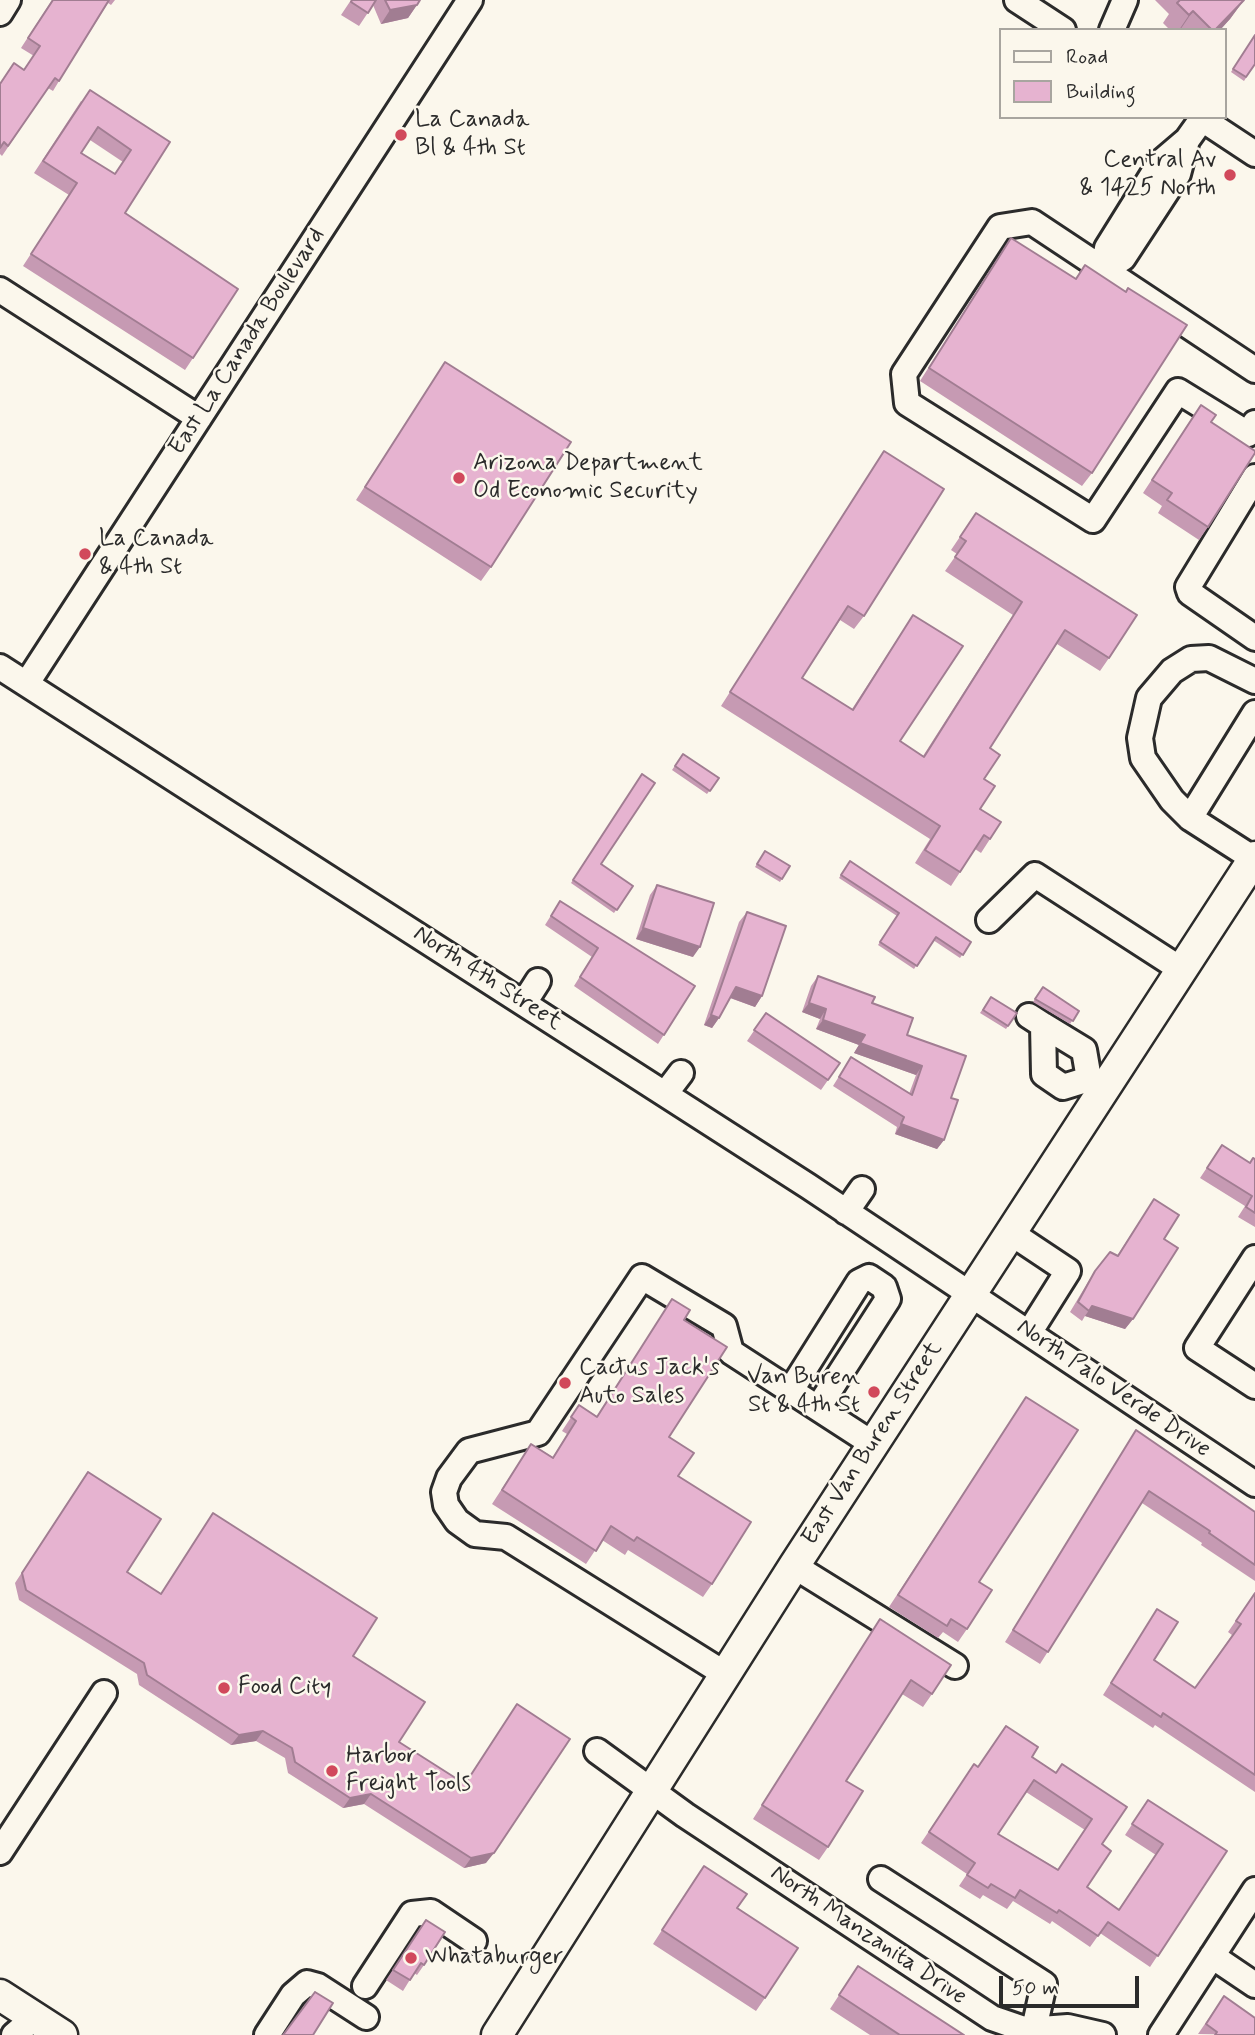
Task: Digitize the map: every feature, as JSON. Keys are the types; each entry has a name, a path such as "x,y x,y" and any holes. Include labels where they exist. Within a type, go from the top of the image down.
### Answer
{"main road":[{"name":"East Van Buren Street","path":"496,2035 794,1566 1011,1233 1097,1084 1182,970 1254,858"},
{"path":"0,1994 24,2026 62,2035"}],"street":[{"path":"0,13 8,0"},
{"name":"East La Canada Boulevard","path":"27,684 470,0"},
{"path":"1017,0 1060,28"},
{"path":"1113,28 1125,0"},
{"path":"1103,271 1107,248 1160,163 1187,140 1199,119"},
{"path":"1202,119 1255,154"},
{"path":"1255,370 1032,222 1000,227 904,373 907,403 1093,520 1178,391 1248,434 1255,423"},
{"path":"0,290 199,418"},
{"path":"1255,477 1188,587 1190,593 1255,638"},
{"path":"1254,858 1190,818 1172,800 1143,758 1140,738 1149,698 1171,671 1191,659 1209,658 1255,681"},
{"name":"North 4th Street","path":"0,667 971,1294"},
{"path":"1190,818 1255,713"},
{"path":"989,920 1035,875 1182,970"},
{"path":"524,1003 538,981"},
{"path":"1036,1020 1084,1051 1097,1084 1063,1087 1044,1074 1036,1020"},
{"path":"665,1094 681,1073"},
{"path":"846,1212 862,1189"},
{"path":"1011,1233 1068,1271 1029,1333"},
{"path":"1255,1258 1197,1348 1255,1385"},
{"path":"725,1674 506,1537 475,1534 457,1521 446,1505 444,1492 449,1478 469,1451 538,1433 642,1277 723,1326 731,1352 873,1444"},
{"path":"791,1390 859,1282 869,1278 884,1287 888,1299 818,1408"},
{"name":"North Palo Verde Drive","path":"971,1294 1255,1484"},
{"path":"794,1566 955,1666"},
{"path":"0,1852 104,1693"},
{"name":"North Manzanita Drive","path":"597,1751 992,2018 1034,2029 1068,2027 1103,2035"},
{"path":"881,1880 1044,1984 1034,2029"},
{"path":"1161,2035 1255,1890"},
{"path":"365,1986 412,1914 431,1912 474,1941"},
{"path":"1212,1956 1255,1984"},
{"path":"267,2035 293,1995 307,1983 318,1986 366,2017"}],"building":[{"path":"53,0 109,0 59,81 55,78 8,146 4,142 0,148 0,84 14,63 24,70 40,46 28,38"},
{"path":"376,0 368,13 351,2"},
{"path":"385,0 420,0 417,5 390,10"},
{"path":"1180,0 1244,0 1217,28 1210,28 1193,11 1189,15 1177,3"},
{"path":"1255,35 1255,64 1246,77 1233,69"},
{"path":"90,90 170,142 125,213 238,289 193,358 31,254 77,183 43,161","holes":["98,127 131,150 115,174 81,153"]},
{"path":"1011,238 1076,279 1085,265 1126,292 1128,288 1187,325 1092,473 929,368"},
{"name":"Arizona Department Od Economic Security","path":"445,362 571,442 491,567 365,487"},
{"path":"1201,405 1216,415 1211,422 1255,451 1208,527 1167,500 1172,493 1152,480"},
{"path":"884,451 944,489 864,616 848,606 802,678 853,710 913,615 963,646 900,741 924,757 1022,602 955,557 966,541 960,537 976,513 1137,615 1109,658 1065,630 990,748 1000,755 984,779 995,786 980,809 1001,822 990,839 984,835 960,872 925,850 940,826 730,692"},
{"path":"683,754 719,778 710,791 675,766"},
{"path":"642,774 655,783 601,864 633,886 617,910 573,880"},
{"path":"765,851 790,866 782,879 757,864"},
{"path":"850,861 971,942 963,955 936,937 917,966 880,942 899,913 841,875"},
{"path":"657,885 714,903 700,947 643,928"},
{"path":"560,901 695,986 664,1035 580,977 598,948 551,916"},
{"path":"747,912 786,926 762,996 736,987 719,1018 711,1015"},
{"path":"818,976 875,997 872,1003 913,1018 907,1035 966,1056 951,1098 958,1100 944,1140 901,1124 904,1117 839,1077 851,1057 912,1095 922,1066 860,1043 865,1035 823,1020 826,1009 809,1003"},
{"path":"1043,987 1079,1011 1073,1021 1035,999"},
{"path":"991,997 1017,1013 1008,1026 983,1010"},
{"path":"766,1013 840,1063 828,1080 754,1030"},
{"path":"1222,1145 1250,1163 1255,1159 1255,1213 1246,1207 1252,1196 1207,1168"},
{"path":"1154,1199 1179,1215 1164,1239 1178,1248 1133,1319 1092,1306 1089,1311 1078,1302 1095,1271 1110,1252 1118,1256"},
{"path":"672,1299 690,1310 684,1320 727,1347 669,1437 694,1453 678,1476 751,1522 712,1584 637,1537 634,1541 611,1526 596,1551 502,1490 531,1444 553,1458 576,1421 571,1417 579,1405 597,1417"},
{"path":"1026,1397 1078,1430 979,1582 992,1590 967,1629 951,1619 947,1626 898,1595"},
{"path":"1136,1430 1255,1512 1255,1565 1209,1533 1210,1531 1149,1491 1048,1652 1013,1630"},
{"path":"88,1472 161,1519 127,1572 161,1594 213,1513 377,1618 353,1656 425,1702 399,1742 465,1784 517,1704 570,1739 494,1853 471,1858 371,1794 350,1798 295,1762 292,1748 263,1731 239,1735 147,1675 144,1663 26,1590 22,1573"},
{"path":"1255,1593 1255,1775 1163,1713 1161,1717 1111,1683 1157,1609 1178,1622 1154,1660 1195,1688 1241,1624 1236,1621"},
{"path":"880,1619 951,1665 932,1694 911,1680 846,1781 863,1791 828,1847 762,1805"},
{"path":"1006,1726 1038,1747 1032,1757 1056,1773 1062,1764 1127,1807 1102,1844 1111,1851 1087,1887 1119,1910 1163,1844 1132,1824 1148,1800 1227,1851 1158,1956 1108,1922 1098,1936 1059,1910 1057,1913 1020,1890 1015,1898 991,1884 988,1888 967,1875 975,1863 929,1832 974,1764 978,1767","holes":["1034,1780 1092,1819 1058,1870 998,1834"]},
{"path":"704,1866 747,1894 737,1908 798,1948 765,1998 662,1930"},
{"path":"426,1920 445,1932 424,1965 421,1963 410,1980 393,1970"},
{"path":"858,1966 964,2035 900,2035 839,1995"},
{"path":"315,1992 333,2003 313,2035 283,2035"},
{"path":"1224,1996 1255,2018 1255,2035 1215,2035 1217,2032 1206,2024"}],"place":[{"name":"La Canada Bl & 4th St","path":"401,135"},
{"name":"Central Av & 1425 North","path":"1230,175"},
{"name":"Arizona Department Od Economic Security","path":"459,478"},
{"name":"La Canada & 4th St","path":"85,554"},
{"name":"Cactus Jack's Auto Sales","path":"565,1383"},
{"name":"Van Buren St & 4th St","path":"874,1392"},
{"name":"Food City","path":"224,1688"},
{"name":"Harbor Freight Tools","path":"332,1771"},
{"name":"Whataburger","path":"411,1958"}]}
